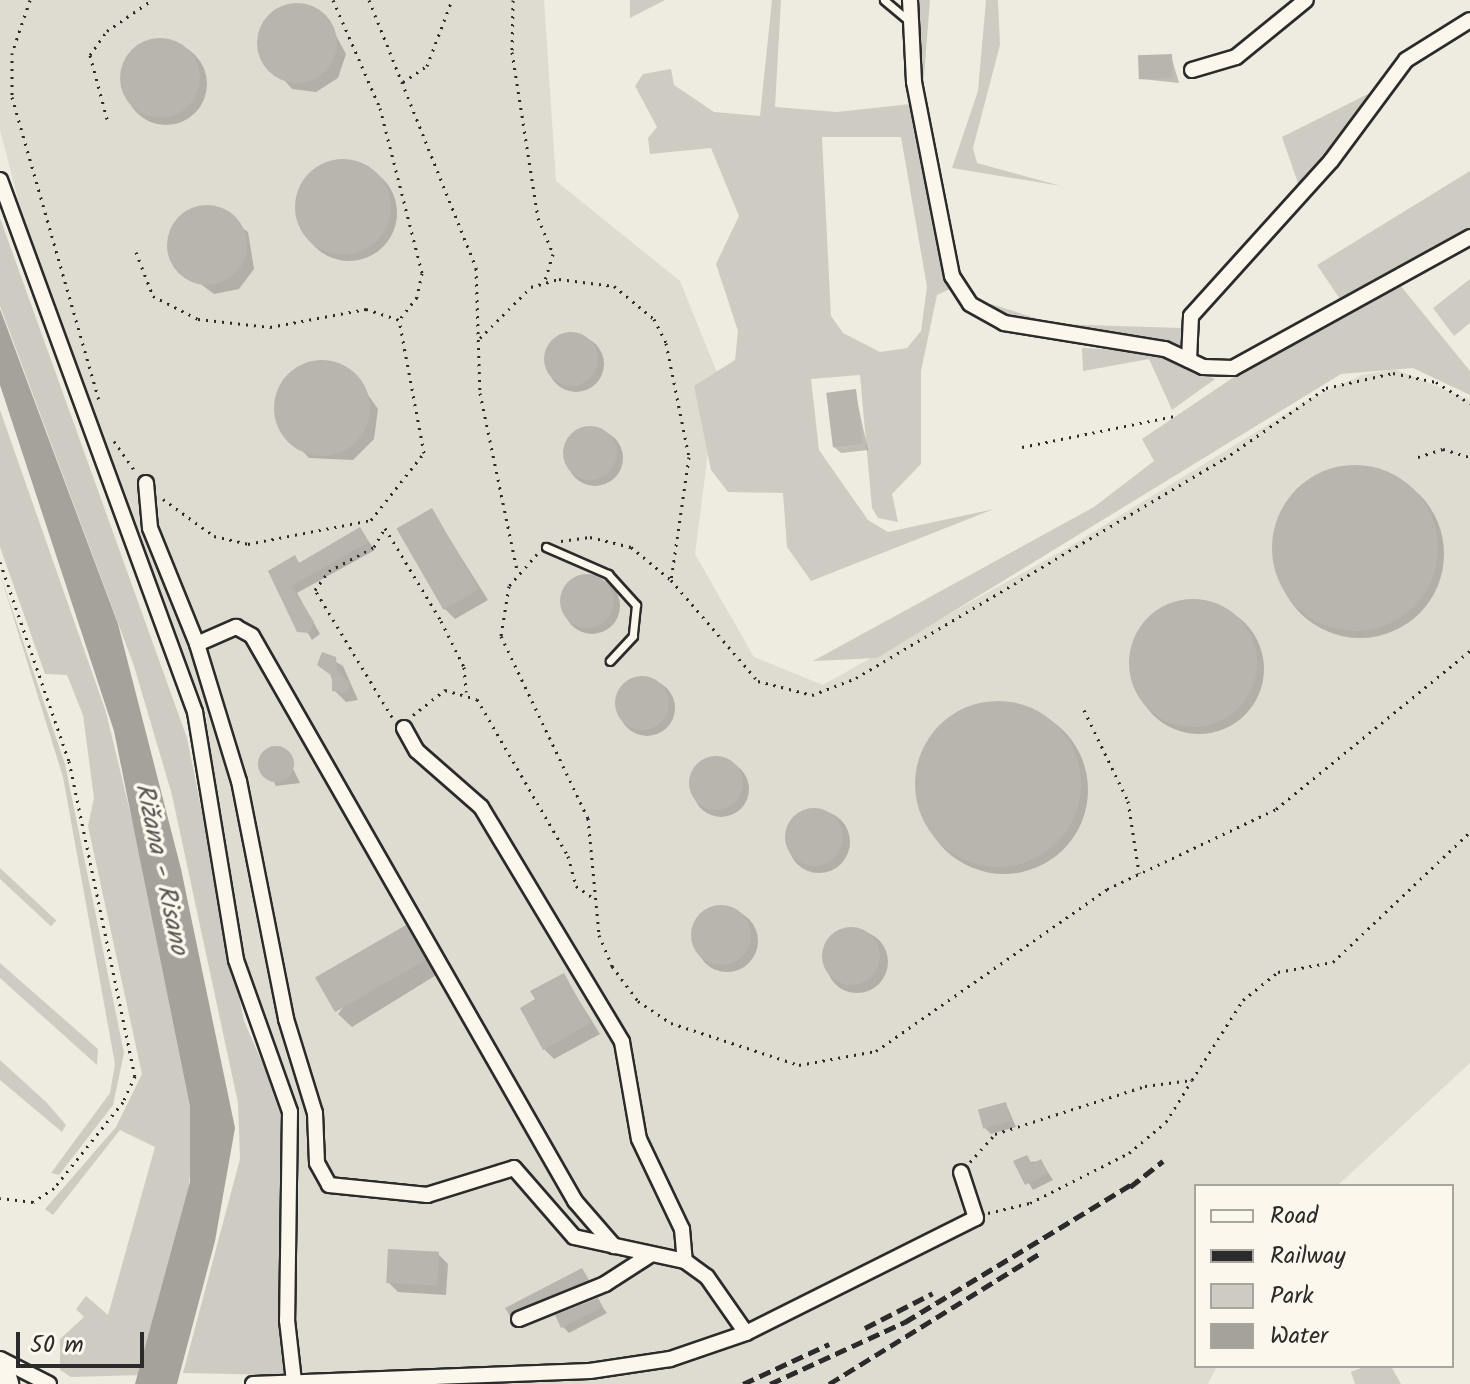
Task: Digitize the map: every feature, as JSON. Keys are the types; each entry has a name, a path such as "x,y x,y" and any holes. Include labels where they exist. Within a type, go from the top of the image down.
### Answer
{"main road":[{"path":"0,1362 6,1384"}],"street":[{"path":"910,0 910,22 946,255 970,304 1029,331 1165,349 1203,367 1249,364 1470,237"},
{"path":"1192,70 1236,57 1306,0"},
{"path":"1189,360 1191,316 1331,161 1406,60 1470,20"},
{"path":"0,180 195,712 236,960 290,1112 287,1320 294,1381"},
{"path":"146,483 159,557 197,644 239,781 286,1019 315,1113 317,1163 329,1185 427,1195 514,1168 574,1237 614,1246"},
{"path":"197,644 236,627 252,636 575,1201 614,1246 635,1259"},
{"path":"404,728 417,751 499,832 622,1042 639,1139 682,1229 685,1261"},
{"path":"253,1384 590,1371 670,1359 746,1333 976,1218 961,1172"},
{"path":"519,1319 621,1275 635,1259 650,1255 685,1261 707,1277 746,1333"},
{"path":"0,1362 49,1384"}],"lane":[{"path":"884,0 910,22"},
{"path":"546,547 608,574 636,605 633,636 610,661"}],"path":[{"path":"30,0 12,53 12,97 103,412"},
{"path":"107,119 90,55 107,31 152,0"},
{"path":"159,495 214,536 248,544 371,520 424,453 399,320 417,297 422,273 380,108 333,0"},
{"path":"369,0 471,246 484,417 517,570 500,619 506,658 588,818 593,898 612,966 652,1012 766,1059 823,1065 903,1037 1139,873 1276,809 1470,651"},
{"path":"403,82 427,66 452,0"},
{"path":"480,338 545,281 553,254 538,218 516,80 513,0"},
{"path":"136,252 153,296 198,319 270,327 366,309 399,320"},
{"path":"545,281 614,286 662,331 689,457 671,580"},
{"path":"517,570 546,547 570,538 614,540 671,580 758,681 795,695 832,691 1261,437 1326,388 1393,373 1436,382 1470,403"},
{"path":"1022,447 1174,416"},
{"path":"110,433 146,483"},
{"path":"1418,457 1443,449 1470,457"},
{"path":"466,692 435,693 404,728 374,696 315,590 329,571 374,547 385,528 447,633 466,692 487,711 555,832 576,886 593,898"},
{"path":"0,562 69,761 135,1076 123,1102 54,1188 33,1202 0,1198"},
{"path":"1084,710 1128,801 1139,873"},
{"path":"976,1218 1030,1203 1129,1153 1166,1122 1243,1000 1278,972 1333,962 1470,832"},
{"path":"961,1172 995,1134 1145,1086 1192,1080"}],"shaded area":[{"path":"0,0 544,0 556,181 680,281 718,375 695,554 754,657 823,685 1069,547 1313,397 1362,375 1395,369 1470,400 1470,1063 1339,1184 1194,1184 1194,1368 1216,1368 1208,1384 297,1384 294,1113 240,960 205,709 38,276 0,130"}],"green space":[{"path":"630,0 665,0 630,18"},
{"path":"772,0 781,0 775,107 837,112 911,104 952,288 937,295 921,371 921,464 892,494 898,522 878,518 872,508 860,375 811,379 819,450 868,520 888,532 994,509 811,581 787,547 783,493 728,492 711,470 694,386 735,360 738,331 716,264 739,216 711,148 650,154 648,138 657,127 635,86 643,74 671,69 674,85 714,112 760,116","holes":["822,137 901,137 927,287 921,331 907,348 880,352 843,333 831,316"]},
{"path":"916,0 930,0 922,102"},
{"path":"986,0 998,0 1000,45 973,148 977,163 1061,186 952,168 978,91"},
{"path":"1378,89 1323,160 1299,186 1282,137"},
{"path":"1470,171 1470,230 1344,305 1317,265"},
{"path":"0,218 187,738 244,1021 284,1112 278,1288 287,1372 273,1375 183,1373 240,1159 238,1103 172,795 134,666 0,306"},
{"path":"1470,279 1470,323 1454,336 1433,308"},
{"path":"1400,285 1470,371 1470,395 1413,368 1341,374 877,658 813,661 1094,507 1154,461 1142,439 1237,375"},
{"path":"991,304 1054,324 1181,328 1182,349 1017,323 980,305"},
{"path":"1082,348 1156,352 1215,379 1172,410 1149,359 1083,371"},
{"path":"0,410 106,712 178,1010 194,1133 185,1227 141,1375 71,1377 60,1370 60,1339 84,1317 76,1309 86,1296 108,1315 155,1147 120,1130 53,1215 45,1209 116,1127 142,1074 88,826 94,798 83,715 67,675 45,674 0,547"},
{"path":"0,574 65,764 124,1053 113,1105 59,1175 51,1173 110,1093 115,1064 63,777"},
{"path":"0,868 56,921 51,926 0,879"},
{"path":"0,963 98,1049 97,1065 0,978"},
{"path":"0,1060 66,1125 62,1132 0,1080"},
{"path":"1361,1368 1392,1368 1401,1384 1355,1384 1351,1372"}],"water":[{"name":"Rižana - Risano","path":"0,309 118,624 181,869 235,1128 215,1241 177,1384 135,1384 190,1182 190,1106 114,731 0,385"}],"building":[{"path":"297,3 312,6 325,15 334,28 337,43 334,58 325,71 312,80 297,83 282,80 269,71 260,58 257,43 260,28 269,15 282,6"},
{"path":"160,38 175,41 188,50 197,63 200,78 197,93 188,106 175,115 160,118 145,115 132,106 123,93 120,78 123,63 132,50 145,41"},
{"path":"1172,54 1173,78 1139,79 1138,55"},
{"path":"343,159 361,163 377,173 387,189 391,207 387,225 377,241 361,251 343,255 325,251 309,241 299,225 295,207 299,189 309,173 325,163"},
{"path":"207,205 222,208 235,217 244,230 247,245 244,260 235,273 222,282 207,285 192,282 179,273 170,260 167,245 170,230 179,217 192,208"},
{"path":"571,332 590,340 598,359 590,378 571,386 552,378 544,359 552,340"},
{"path":"322,360 340,364 356,374 366,390 370,408 366,426 356,442 340,452 322,456 304,452 288,442 278,426 274,408 278,390 288,374 304,364"},
{"path":"856,389 863,444 833,447 826,393"},
{"path":"590,426 609,434 617,453 609,472 590,480 571,472 563,453 571,434"},
{"path":"1355,465 1387,471 1414,489 1432,516 1438,548 1432,580 1414,607 1387,625 1355,631 1323,625 1296,607 1278,580 1272,548 1278,516 1296,489 1323,471"},
{"path":"432,508 479,589 443,610 396,528"},
{"path":"360,527 369,542 291,586 314,622 309,633 297,632 268,571 295,555 299,563"},
{"path":"587,574 606,582 614,601 606,620 587,628 568,620 560,601 568,582"},
{"path":"1193,599 1217,604 1238,618 1252,639 1257,663 1252,687 1238,708 1217,722 1193,727 1169,722 1148,708 1134,687 1129,663 1134,639 1148,618 1169,604"},
{"path":"322,652 336,657 337,670 351,684 347,693 332,691 332,676 317,665"},
{"path":"642,676 661,684 669,703 661,722 642,730 623,722 615,703 623,684"},
{"path":"998,701 1030,707 1057,725 1075,752 1081,784 1075,816 1057,843 1030,861 998,867 966,861 939,843 921,816 915,784 921,752 939,725 966,707"},
{"path":"276,746 289,751 294,764 289,777 276,782 263,777 258,764 263,751"},
{"path":"716,756 735,764 743,783 735,802 716,810 697,802 689,783 697,764"},
{"path":"814,808 835,816 843,837 835,858 814,866 793,858 785,837 793,816"},
{"path":"721,905 742,914 751,935 742,956 721,965 700,956 691,935 700,914"},
{"path":"406,925 426,960 335,1012 315,977"},
{"path":"851,927 872,935 880,956 872,977 851,985 830,977 822,956 830,935"},
{"path":"564,973 591,1023 543,1050 520,1008 535,999 530,991"},
{"path":"1006,1102 1011,1121 983,1129 978,1110"},
{"path":"1027,1155 1032,1164 1041,1159 1048,1173 1025,1185 1013,1161"},
{"path":"388,1249 439,1252 437,1286 386,1283"},
{"path":"582,1268 589,1280 510,1316 505,1308"},
{"path":"598,1298 603,1307 561,1328 555,1315"}],"railway":[{"path":"1130,1187 1163,1161"},
{"path":"770,1384 905,1322 1137,1181"},
{"path":"829,1384 1040,1253"},
{"path":"865,1328 933,1293"},
{"path":"743,1384 829,1344"}]}
